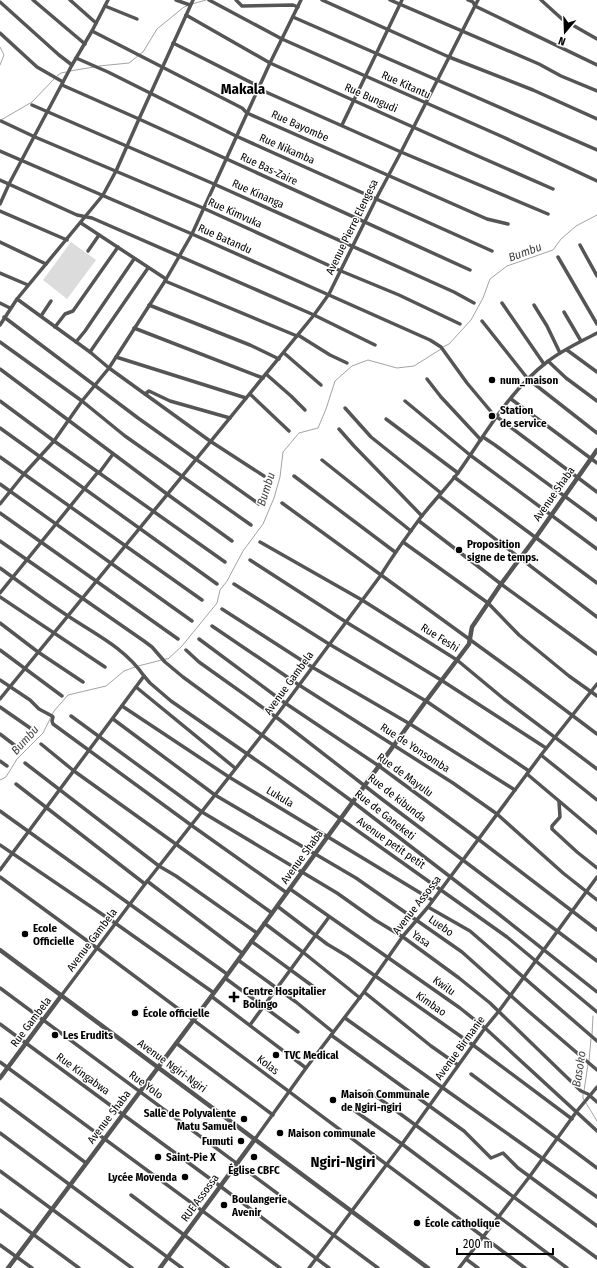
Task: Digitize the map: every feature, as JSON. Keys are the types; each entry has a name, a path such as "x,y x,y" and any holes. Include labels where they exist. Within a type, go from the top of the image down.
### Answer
{"street":[{"path":"33,0 85,44"},
{"path":"70,0 96,23"},
{"path":"0,204 9,184 62,83 92,31 107,0"},
{"path":"176,0 190,5"},
{"path":"0,325 4,316 28,285 103,195 116,171 192,0"},
{"name":"Rue Kitantu","path":"209,0 282,39 503,137 597,182"},
{"path":"236,0 242,6 293,5 298,7"},
{"path":"0,504 54,440 82,401 109,368 165,280 192,234 270,62 301,0"},
{"path":"322,0 449,57 533,90 597,119"},
{"path":"390,0 539,64 561,76 597,91"},
{"path":"342,125 378,53 402,0"},
{"path":"468,0 474,3 475,6 597,65"},
{"name":"Avenue Pierre Elengesa","path":"0,698 124,546 154,512 167,494 182,478 210,441 298,336 329,294 478,0"},
{"path":"541,0 562,19 582,32 597,39"},
{"path":"0,2 72,65"},
{"path":"105,6 137,18"},
{"name":"Rue Bungudi","path":"186,15 270,62 553,189"},
{"path":"293,17 597,150"},
{"name":"Rue Bayombe","path":"92,31 242,108 247,113 487,219 508,224"},
{"name":"Rue Bas-Zaire","path":"0,33 37,67 62,83 364,223 470,270"},
{"path":"173,43 259,88 401,152 548,214"},
{"name":"Rue Nikamba","path":"76,58 108,72 236,136 492,251"},
{"name":"Rue Kinanga","path":"32,105 353,246 454,292 474,303"},
{"name":"Rue Kimvuka","path":"1,121 35,137 203,208 341,271 399,295 460,324"},
{"name":"Rue Batandu","path":"0,150 415,333 442,349 467,383 497,417"},
{"path":"0,180 77,215 92,218 314,315 375,345"},
{"path":"0,211 67,240"},
{"path":"80,223 118,247 165,280 298,336 347,363"},
{"path":"88,251 99,235"},
{"path":"0,242 46,264"},
{"path":"580,245 597,276"},
{"path":"56,327 65,314 73,311 118,247"},
{"path":"558,257 597,324"},
{"path":"76,342 134,259"},
{"path":"90,352 148,268"},
{"path":"0,273 28,285"},
{"path":"17,299 210,441 264,476"},
{"path":"41,316 51,301"},
{"path":"0,303 10,308"},
{"path":"502,303 544,364"},
{"path":"150,305 250,345 279,359"},
{"path":"534,305 547,326 560,353"},
{"path":"564,312 581,341"},
{"path":"4,316 196,460 259,504"},
{"path":"482,321 528,379 597,433"},
{"path":"134,328 265,376 291,396 305,410"},
{"name":"Avenue Gambela","path":"61,996 175,844 262,735 381,575 395,552 418,521 458,473 511,399 528,379 544,364 560,353 597,333"},
{"path":"0,342 82,401 124,436 251,525"},
{"path":"567,350 597,372"},
{"path":"284,353 321,385"},
{"path":"116,357 246,398"},
{"path":"548,361 566,378 597,401"},
{"path":"0,370 232,541"},
{"path":"427,380 441,397 482,439 495,445 597,520"},
{"path":"145,394 149,391 170,401 230,418"},
{"path":"250,394 289,431"},
{"path":"511,399 597,463"},
{"path":"0,401 225,562"},
{"path":"406,401 470,455 597,549"},
{"path":"345,408 371,437 440,495 520,559 597,617"},
{"path":"497,417 597,492"},
{"path":"386,419 458,473"},
{"path":"0,428 217,584"},
{"path":"339,429 422,516"},
{"name":"Avenue Shaba","path":"8,1268 176,1044 441,680 469,644 472,627 597,450"},
{"path":"0,593 113,454"},
{"path":"0,457 202,600"},
{"path":"322,460 411,531"},
{"path":"294,476 395,552"},
{"path":"454,477 597,583"},
{"path":"0,484 192,622"},
{"path":"282,502 597,734"},
{"path":"0,513 178,639"},
{"path":"418,521 597,654"},
{"name":"Rue de Ganeketi","path":"0,541 144,641 183,677 353,802 597,992"},
{"name":"Rue Feshi","path":"260,542 362,600 457,660 504,699 597,769"},
{"path":"403,542 488,603 519,635 569,676 597,696"},
{"path":"250,560 546,748"},
{"name":"Avenue petit petit","path":"0,568 67,615 121,650 134,662 150,683 171,701 441,889 507,937 597,1012"},
{"path":"234,584 329,644 426,701 528,772 559,802 597,833"},
{"path":"0,596 53,634 105,667"},
{"path":"222,609 312,667 410,724 515,790"},
{"path":"0,624 83,682"},
{"name":"Rue de Yonsomba","path":"212,626 298,685 394,745 497,814 597,900"},
{"name":"Rue de Mayulu","path":"199,639 285,703 379,766 597,930"},
{"path":"0,650 62,696"},
{"name":"Rue de kibunda","path":"186,650 199,662 276,716 366,785 383,800 597,961"},
{"path":"0,870 144,676"},
{"path":"0,680 10,687"},
{"name":"Avenue Assossa","path":"255,1139 306,1068 360,998 403,937 428,907 546,748 597,684"},
{"name":"Kwilu","path":"10,687 30,700 39,709 51,715 53,717 53,724 191,825 288,891 330,917 443,996 485,1028 597,1131"},
{"path":"136,687 235,768"},
{"name":"Lukula","path":"122,706 229,777 432,900"},
{"path":"0,707 33,730"},
{"path":"71,716 202,812"},
{"name":"Luebo","path":"113,719 215,795 356,878 462,952 488,974 510,996 597,1070"},
{"path":"0,734 17,747"},
{"path":"40,744 74,771 272,913"},
{"path":"541,755 597,800"},
{"path":"0,761 7,766"},
{"path":"25,763 159,866 176,876 257,933"},
{"path":"16,784 146,883 242,953"},
{"path":"559,802 560,816 552,826 552,829 597,868"},
{"path":"0,811 226,976 298,1032"},
{"name":"Yasa","path":"202,812 337,893 403,937 459,978 499,1011 582,1091 597,1102"},
{"path":"0,845 115,923 212,994 306,1068"},
{"name":"Kolas","path":"0,877 525,1268"},
{"name":"Avenue Birmanie","path":"309,1268 402,1144 473,1044 499,1011 597,877"},
{"name":"Kimbao","path":"277,906 316,936 473,1044 572,1119"},
{"path":"428,907 470,932 597,1041"},
{"path":"250,1025 330,917"},
{"path":"264,923 304,952 360,998"},
{"path":"251,941 318,990"},
{"name":"Avenue Ngiri-Ngiri","path":"0,950 428,1268"},
{"path":"238,960 277,988 332,1034 464,1131 491,1158 503,1152 518,1168 597,1226"},
{"name":"Rue Yolo","path":"0,988 378,1268"},
{"path":"364,992 431,1046 458,1065"},
{"name":"Rue Gambela","path":"0,1078 61,996"},
{"path":"345,1018 597,1197"},
{"name":"Rue Kingabwa","path":"0,1024 329,1268"},
{"path":"176,1044 273,1115"},
{"path":"0,1062 280,1268"},
{"path":"471,1074 597,1168"},
{"path":"459,1268 530,1176 577,1111 587,1100 589,1095 597,1088"},
{"path":"369,1091 597,1258"},
{"path":"0,1099 86,1163"},
{"path":"354,1111 402,1144 567,1268"},
{"path":"0,1134 182,1268"},
{"name":"RUE Assossa","path":"160,1268 255,1139"},
{"path":"0,1171 132,1268"},
{"path":"131,1195 228,1268"},
{"path":"0,1210 79,1268"},
{"path":"0,1244 32,1268"},
{"path":"466,1259 478,1268"}],"shaded area":[{"path":"71,242 96,260 67,299 43,280"}],"waterway":[{"path":"192,4 206,0"},
{"path":"140,54 143,52 157,29 187,6"},
{"path":"0,47 4,55 0,65"},
{"path":"99,66 129,63 138,56"},
{"path":"70,71 94,67"},
{"path":"57,76 66,72"},
{"path":"1,120 32,102 55,78"},
{"name":"Bumbu","path":"443,347 449,344 471,320 483,298 490,279 507,266 553,250 561,239 576,226 597,215"},
{"name":"Bumbu","path":"165,659 168,659 182,646 217,603 220,590 227,581 243,551 263,524 274,498 280,477 283,452 299,433 318,428 335,381 352,366 368,360 397,368 414,366 441,349"},
{"name":"Bumbu","path":"138,666 162,660"},
{"name":"Bumbu","path":"0,780 6,777 17,759 43,733 54,711 68,695 106,686 124,671 135,667"},
{"name":"Basoko","path":"592,1035 593,1016"},
{"name":"Basoko","path":"589,1061 591,1039"},
{"name":"Basoko","path":"584,1091 588,1064"},
{"name":"Basoko","path":"583,1094 584,1100"},
{"name":"Basoko","path":"586,1103 597,1121"}],"place":[{"name":"num_maison","path":"492,380"},
{"name":"Station de service","path":"492,416"},
{"name":"Proposition signe de temps.","path":"459,550"},
{"name":"Ecole Officielle","path":"25,934"},
{"name":"Centre Hospitalier Bolingo","path":"234,997"},
{"name":"École officielle","path":"135,1013"},
{"name":"Les Erudits","path":"55,1035"},
{"name":"TVC Medical","path":"276,1055"},
{"name":"Maison Communale de Ngiri-ngiri","path":"333,1100"},
{"name":"Salle de Polyvalente Matu Samuel","path":"244,1119"},
{"name":"Maison communale","path":"280,1133"},
{"name":"Fumuti","path":"241,1141"},
{"name":"Saint-Pie X","path":"158,1157"},
{"name":"Église CBFC","path":"254,1157"},
{"name":"Lycée Movenda","path":"185,1177"},
{"name":"Boulangerie Avenir","path":"224,1205"},
{"name":"École catholique","path":"417,1223"}],"district":[{"name":"Makala","path":"243,89"},
{"name":"Ngiri-Ngiri","path":"343,1162"}]}
